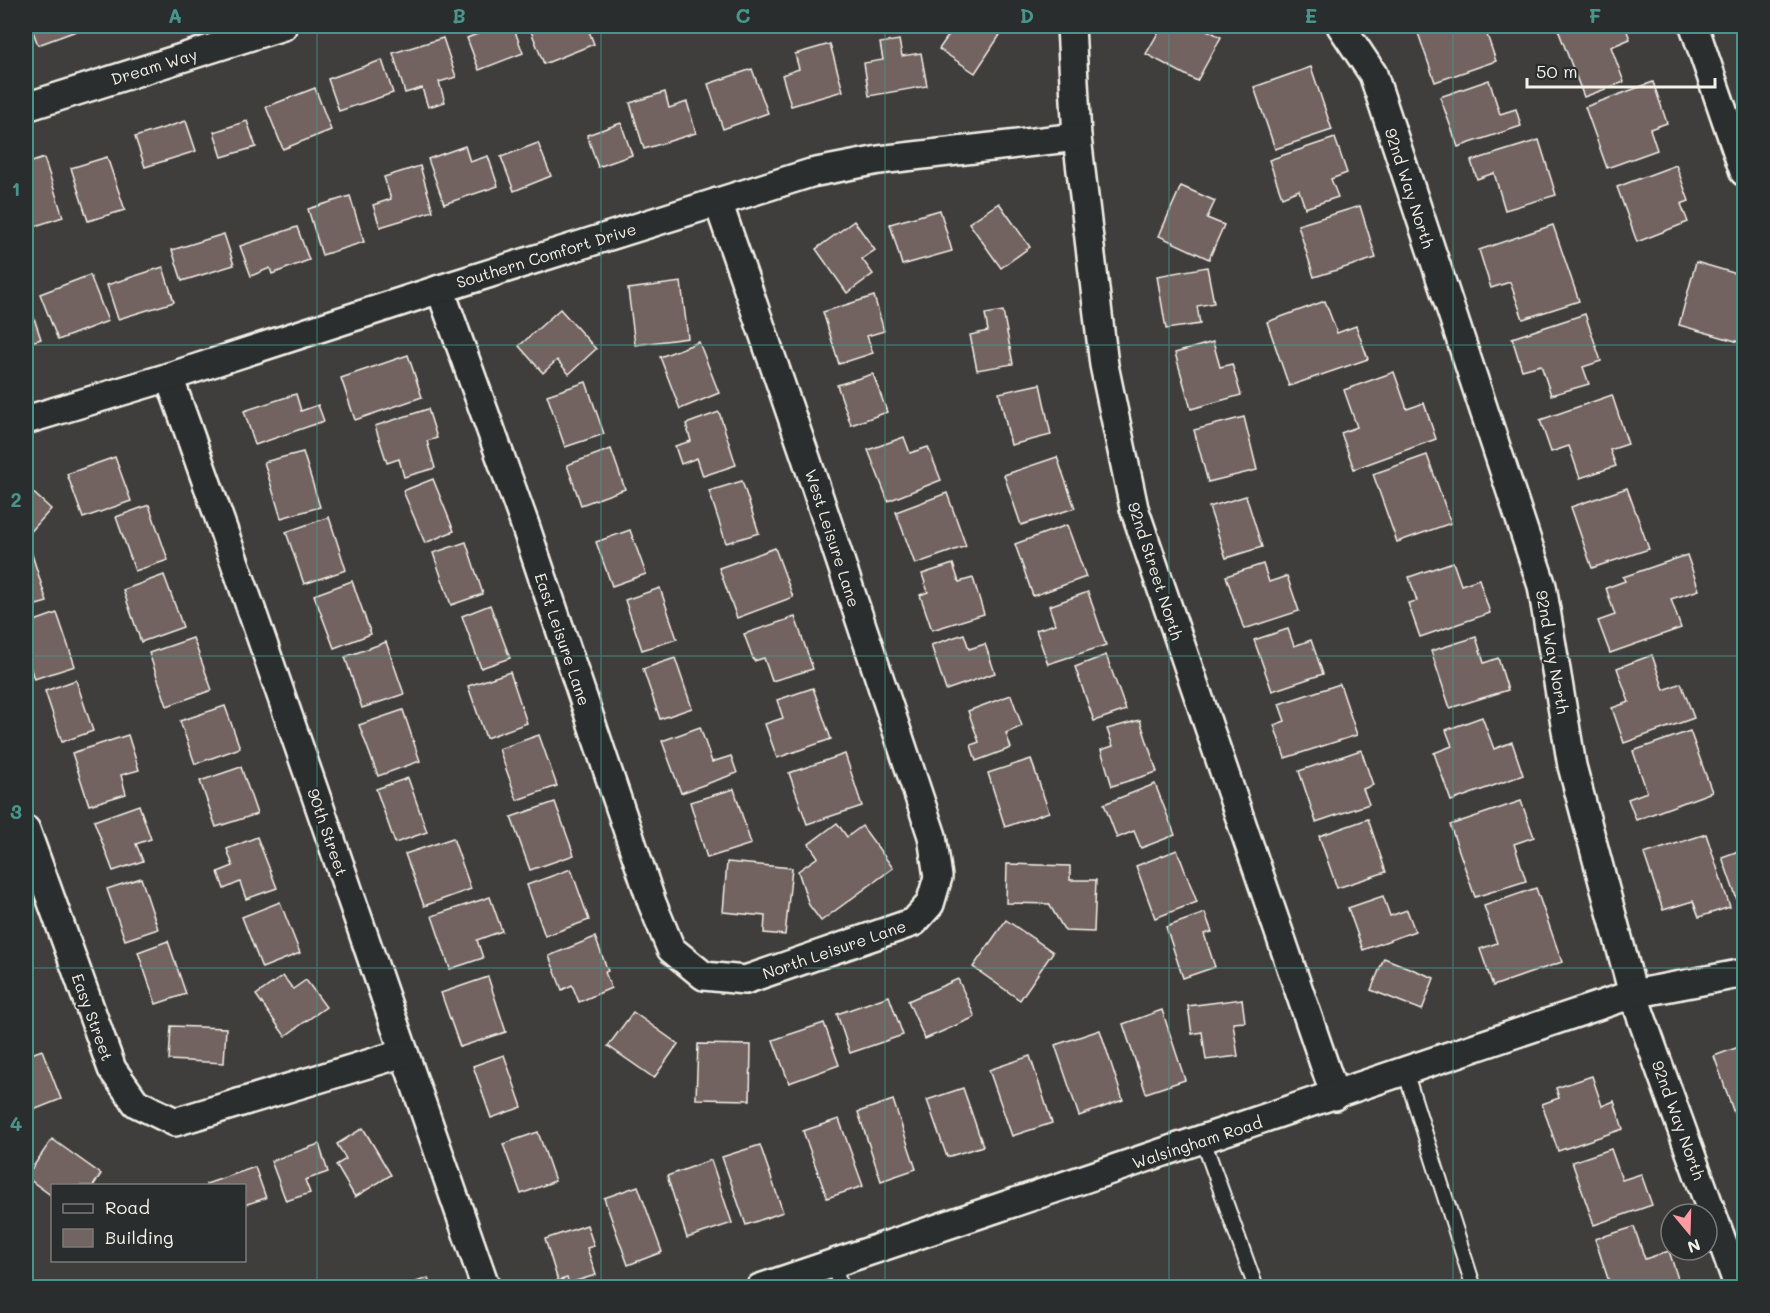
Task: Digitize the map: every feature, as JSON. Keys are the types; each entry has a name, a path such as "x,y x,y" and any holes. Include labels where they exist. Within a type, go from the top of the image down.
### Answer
{"street":[{"name":"Dream Way","path":"26,107 283,26"},
{"name":"92nd Street North","path":"1071,26 1077,137 1104,365 1134,508 1335,1096"},
{"name":"92nd Way North","path":"1341,26 1373,74 1542,586 1572,766 1633,994 1739,1287"},
{"path":"1694,26 1744,172"},
{"name":"Southern Comfort Drive","path":"26,420 811,172 879,160 1077,137"},
{"name":"West Leisure Lane","path":"718,202 932,836 938,877"},
{"name":"East Leisure Lane","path":"440,289 525,525 652,903 671,949 704,976"},
{"name":"90th Street","path":"168,377 255,618 486,1287"},
{"name":"Easy Street","path":"26,830 112,1070 136,1103 176,1122 404,1053"},
{"name":"North Leisure Lane","path":"704,976 745,980 914,921 930,903 938,877"},
{"name":"Walsingham Road","path":"760,1287 837,1275 1203,1140 1633,994 1744,973"}],"lane":[{"path":"1405,1071 1474,1287"},
{"path":"1203,1140 1256,1287"}],"building":[{"path":"31,26 90,26 38,45"},
{"path":"498,26 513,26 523,53 479,70 467,38"},
{"path":"529,26 587,26 594,44 544,64"},
{"path":"955,26 986,26 1000,35 975,73 939,49"},
{"path":"1162,26 1199,26 1221,37 1197,81 1146,54"},
{"path":"1441,26 1484,26 1496,61 1435,82 1418,33"},
{"path":"1625,26 1630,39 1611,47 1624,82 1584,97 1557,27"},
{"path":"443,38 456,77 439,82 445,102 428,107 422,88 405,93 393,53"},
{"path":"899,40 902,56 921,53 927,86 869,96 864,63 883,60 880,43"},
{"path":"830,44 843,91 791,106 782,75 799,69 795,54"},
{"path":"382,60 393,93 339,111 328,79"},
{"path":"1311,67 1332,130 1275,149 1254,87"},
{"path":"752,69 768,113 723,129 708,84"},
{"path":"1489,80 1500,114 1516,109 1521,126 1458,147 1440,97"},
{"path":"1653,82 1667,123 1650,129 1657,150 1607,168 1585,107"},
{"path":"315,88 331,130 283,149 266,107"},
{"path":"665,92 669,108 687,102 696,133 644,149 630,103"},
{"path":"186,121 196,151 145,167 135,137"},
{"path":"247,121 256,147 222,157 214,132"},
{"path":"621,123 632,155 598,167 587,135"},
{"path":"1335,138 1347,173 1331,179 1338,197 1305,208 1299,190 1282,197 1269,160"},
{"path":"1539,140 1556,195 1505,210 1494,173 1477,179 1471,161"},
{"path":"538,143 551,176 514,191 501,157"},
{"path":"465,146 470,162 488,156 498,186 444,204 428,159"},
{"path":"107,157 125,210 88,221 71,168"},
{"path":"44,158 63,217 26,229 26,164"},
{"path":"1676,165 1689,201 1681,204 1688,222 1637,242 1617,187"},
{"path":"420,166 433,211 380,227 373,205 391,199 384,177"},
{"path":"1181,186 1215,201 1207,218 1224,225 1209,259 1159,236"},
{"path":"350,196 364,242 322,255 308,209"},
{"path":"999,203 1030,247 1001,268 969,223"},
{"path":"1360,206 1376,258 1314,277 1298,225"},
{"path":"940,210 952,251 902,265 890,224"},
{"path":"854,221 875,250 862,259 873,274 847,293 816,249"},
{"path":"1553,225 1579,301 1523,319 1510,282 1491,288 1479,250"},
{"path":"297,227 309,260 272,274 270,268 251,276 240,246"},
{"path":"224,234 234,265 182,281 172,250"},
{"path":"1696,262 1744,276 1744,321 1739,342 1679,325"},
{"path":"163,267 174,302 118,319 107,285"},
{"path":"1207,267 1214,303 1197,306 1200,324 1166,329 1157,276"},
{"path":"90,275 108,321 58,340 40,294"},
{"path":"681,282 688,338 635,345 628,289"},
{"path":"874,296 884,331 867,336 873,353 839,364 823,312"},
{"path":"26,298 41,339 26,344"},
{"path":"1325,301 1337,333 1356,326 1368,359 1289,386 1267,322"},
{"path":"560,309 596,349 569,374 557,360 543,373 519,346"},
{"path":"1003,311 1013,364 977,370 970,335 988,331 985,314"},
{"path":"1585,314 1601,361 1583,367 1589,384 1551,395 1541,365 1522,370 1512,338"},
{"path":"699,342 719,393 680,409 660,357"},
{"path":"1213,342 1220,367 1232,364 1241,395 1191,409 1175,353"},
{"path":"408,355 422,397 355,420 341,378"},
{"path":"1394,372 1407,409 1424,403 1436,439 1354,469 1341,433 1357,427 1344,390"},
{"path":"873,374 887,412 851,425 837,385"},
{"path":"586,382 604,434 565,447 547,395"},
{"path":"1040,384 1051,435 1011,445 999,393"},
{"path":"296,394 301,411 318,405 324,421 255,445 244,411"},
{"path":"1612,395 1628,444 1610,450 1616,466 1580,478 1569,446 1551,452 1540,420"},
{"path":"428,409 437,438 427,441 435,468 404,477 399,459 387,463 375,426"},
{"path":"719,412 736,465 703,476 697,458 681,464 675,446 691,441 686,424"},
{"path":"1244,417 1257,470 1208,482 1194,430"},
{"path":"904,437 910,453 928,447 941,480 888,501 868,450"},
{"path":"611,449 625,489 581,505 567,465"},
{"path":"303,452 320,507 281,518 264,462"},
{"path":"1427,455 1451,523 1397,542 1373,474"},
{"path":"115,457 131,501 83,518 67,474"},
{"path":"1057,457 1075,508 1021,525 1004,475"},
{"path":"433,479 454,531 425,543 403,491"},
{"path":"742,481 759,533 726,543 709,491"},
{"path":"26,486 51,509 27,536 26,535"},
{"path":"1627,488 1649,549 1592,568 1571,507"},
{"path":"947,493 966,546 915,564 896,512"},
{"path":"1246,496 1262,547 1226,558 1209,507"},
{"path":"149,505 168,560 135,571 116,517"},
{"path":"329,517 346,570 304,584 286,532"},
{"path":"1067,525 1086,577 1033,596 1015,544"},
{"path":"630,530 646,574 612,586 596,542"},
{"path":"466,542 483,594 451,605 433,553"},
{"path":"30,548 47,602 26,608 26,550"},
{"path":"775,548 793,597 737,618 719,568"},
{"path":"1687,555 1699,590 1671,599 1681,628 1610,653 1598,621 1615,615 1606,588 1625,581 1623,577"},
{"path":"1453,562 1461,585 1479,579 1490,613 1420,637 1408,603 1417,601 1409,577"},
{"path":"953,564 959,582 973,578 984,614 932,630 920,595 928,592 922,574"},
{"path":"1263,564 1269,582 1287,576 1299,611 1244,629 1226,576"},
{"path":"164,575 183,627 141,642 123,590"},
{"path":"352,581 371,634 334,648 314,595"},
{"path":"660,588 677,639 642,650 625,600"},
{"path":"1088,592 1106,645 1048,664 1036,630 1055,624 1049,606"},
{"path":"490,605 510,658 481,668 462,616"},
{"path":"57,613 75,666 34,679 26,654 26,624"},
{"path":"795,617 813,669 772,681 764,658 754,661 744,634"},
{"path":"1288,629 1294,646 1311,640 1323,674 1272,691 1254,640"},
{"path":"964,634 969,649 985,644 995,673 946,690 931,645"},
{"path":"1476,637 1484,663 1498,658 1508,690 1450,708 1431,651"},
{"path":"193,638 212,690 167,706 149,653"},
{"path":"386,642 404,694 362,708 345,657"},
{"path":"1106,655 1126,710 1094,721 1075,667"},
{"path":"1652,655 1664,690 1681,683 1694,718 1624,743 1612,708 1629,702 1617,668"},
{"path":"675,658 692,708 660,719 643,669"},
{"path":"510,672 527,723 486,738 468,686"},
{"path":"76,680 93,731 62,742 45,691"},
{"path":"1340,684 1357,735 1285,758 1274,725 1285,721 1279,704"},
{"path":"813,688 831,739 777,758 765,724 783,718 777,700"},
{"path":"1011,695 1022,726 1006,733 1011,748 976,761 971,745 979,742 968,711"},
{"path":"225,706 240,748 195,764 180,721"},
{"path":"403,710 420,761 378,776 359,725"},
{"path":"1482,717 1494,749 1512,742 1523,775 1451,801 1434,753 1452,746 1446,730"},
{"path":"1140,720 1157,772 1112,786 1101,750 1113,746 1107,729"},
{"path":"700,727 712,762 731,756 737,773 681,793 662,741"},
{"path":"1690,731 1712,792 1636,820 1628,799 1647,792 1633,751"},
{"path":"128,735 139,770 121,775 126,794 89,805 72,753"},
{"path":"539,735 557,786 517,800 499,749"},
{"path":"1361,750 1373,785 1363,789 1369,804 1316,822 1299,771"},
{"path":"845,754 862,806 807,824 789,773"},
{"path":"1031,759 1049,812 1005,827 988,773"},
{"path":"241,767 257,814 216,827 200,781"},
{"path":"408,778 427,832 395,843 376,789"},
{"path":"1155,784 1175,835 1141,848 1134,831 1117,838 1104,804"},
{"path":"734,789 751,844 707,858 690,802"},
{"path":"1521,801 1534,837 1514,844 1526,881 1475,897 1450,825"},
{"path":"555,802 574,855 530,870 511,817"},
{"path":"139,805 151,839 136,844 143,861 113,871 94,821"},
{"path":"1368,819 1386,872 1337,888 1319,836"},
{"path":"837,823 847,837 862,826 893,868 821,921 809,905 798,871 818,857 809,844"},
{"path":"1706,834 1730,907 1699,917 1693,901 1663,910 1644,854"},
{"path":"257,837 277,888 246,899 240,882 224,889 218,872 233,866 227,849"},
{"path":"453,838 471,889 424,906 405,854"},
{"path":"1744,849 1744,909 1741,911 1722,857"},
{"path":"1177,850 1197,902 1155,918 1136,866"},
{"path":"727,862 792,868 785,935 764,933 765,916 723,912"},
{"path":"1007,864 1070,866 1070,880 1096,880 1094,932 1065,931 1049,904 1006,903"},
{"path":"571,869 589,920 545,936 527,885"},
{"path":"141,878 158,929 125,940 107,889"},
{"path":"1536,888 1562,962 1493,986 1480,949 1497,943 1484,906"},
{"path":"1383,896 1390,916 1407,910 1415,931 1363,950 1348,908"},
{"path":"490,897 502,931 477,940 483,958 450,969 432,916"},
{"path":"280,902 300,953 262,968 242,917"},
{"path":"1205,913 1212,932 1204,934 1215,967 1183,978 1166,927"},
{"path":"1006,920 1053,952 1020,1000 973,967"},
{"path":"595,937 608,971 605,972 611,988 579,1002 572,985 562,990 549,956"},
{"path":"168,941 186,994 156,1004 138,952"},
{"path":"1384,958 1434,978 1422,1010 1371,990"},
{"path":"283,976 293,989 306,980 326,1007 285,1036 256,995"},
{"path":"488,977 506,1032 460,1047 441,993"},
{"path":"958,979 975,1017 925,1039 908,1001"},
{"path":"889,996 903,1035 850,1053 837,1014"},
{"path":"1242,999 1245,1022 1233,1023 1238,1056 1206,1060 1202,1032 1192,1034 1188,1006"},
{"path":"1162,1010 1185,1080 1146,1093 1123,1024"},
{"path":"633,1012 678,1044 654,1078 608,1046"},
{"path":"824,1023 839,1065 789,1083 773,1040"},
{"path":"171,1026 226,1028 224,1063 169,1060"},
{"path":"1100,1030 1123,1100 1079,1116 1055,1045"},
{"path":"698,1044 751,1045 750,1100 696,1099"},
{"path":"1744,1045 1744,1113 1735,1116 1714,1056"},
{"path":"42,1050 61,1099 26,1113 26,1056"},
{"path":"504,1055 522,1107 491,1118 473,1066"},
{"path":"1030,1056 1052,1123 1012,1136 989,1070"},
{"path":"1592,1076 1602,1106 1614,1101 1623,1129 1558,1151 1542,1104 1559,1098 1556,1088"},
{"path":"963,1088 983,1146 947,1157 927,1100"},
{"path":"893,1100 916,1169 881,1181 858,1112"},
{"path":"839,1119 863,1186 827,1198 803,1131"},
{"path":"363,1128 391,1175 355,1197 336,1165 346,1159 337,1144"},
{"path":"538,1132 555,1181 521,1194 503,1144"},
{"path":"52,1139 101,1174 94,1184 51,1184 51,1195 26,1177"},
{"path":"319,1144 328,1172 305,1180 310,1193 286,1201 271,1161"},
{"path":"760,1145 783,1212 746,1225 722,1157"},
{"path":"1611,1149 1622,1180 1641,1174 1652,1205 1594,1225 1572,1162"},
{"path":"711,1160 732,1223 687,1238 667,1176"},
{"path":"255,1167 266,1198 246,1204 246,1184 206,1184"},
{"path":"638,1186 662,1252 628,1265 604,1198"},
{"path":"587,1225 594,1246 587,1248 596,1275 569,1283 567,1278 558,1281 545,1239"},
{"path":"1634,1227 1645,1259 1659,1254 1659,1262 1673,1262 1679,1282 1660,1288 1611,1288 1595,1239"},
{"path":"428,1278 431,1288 399,1288"}]}
